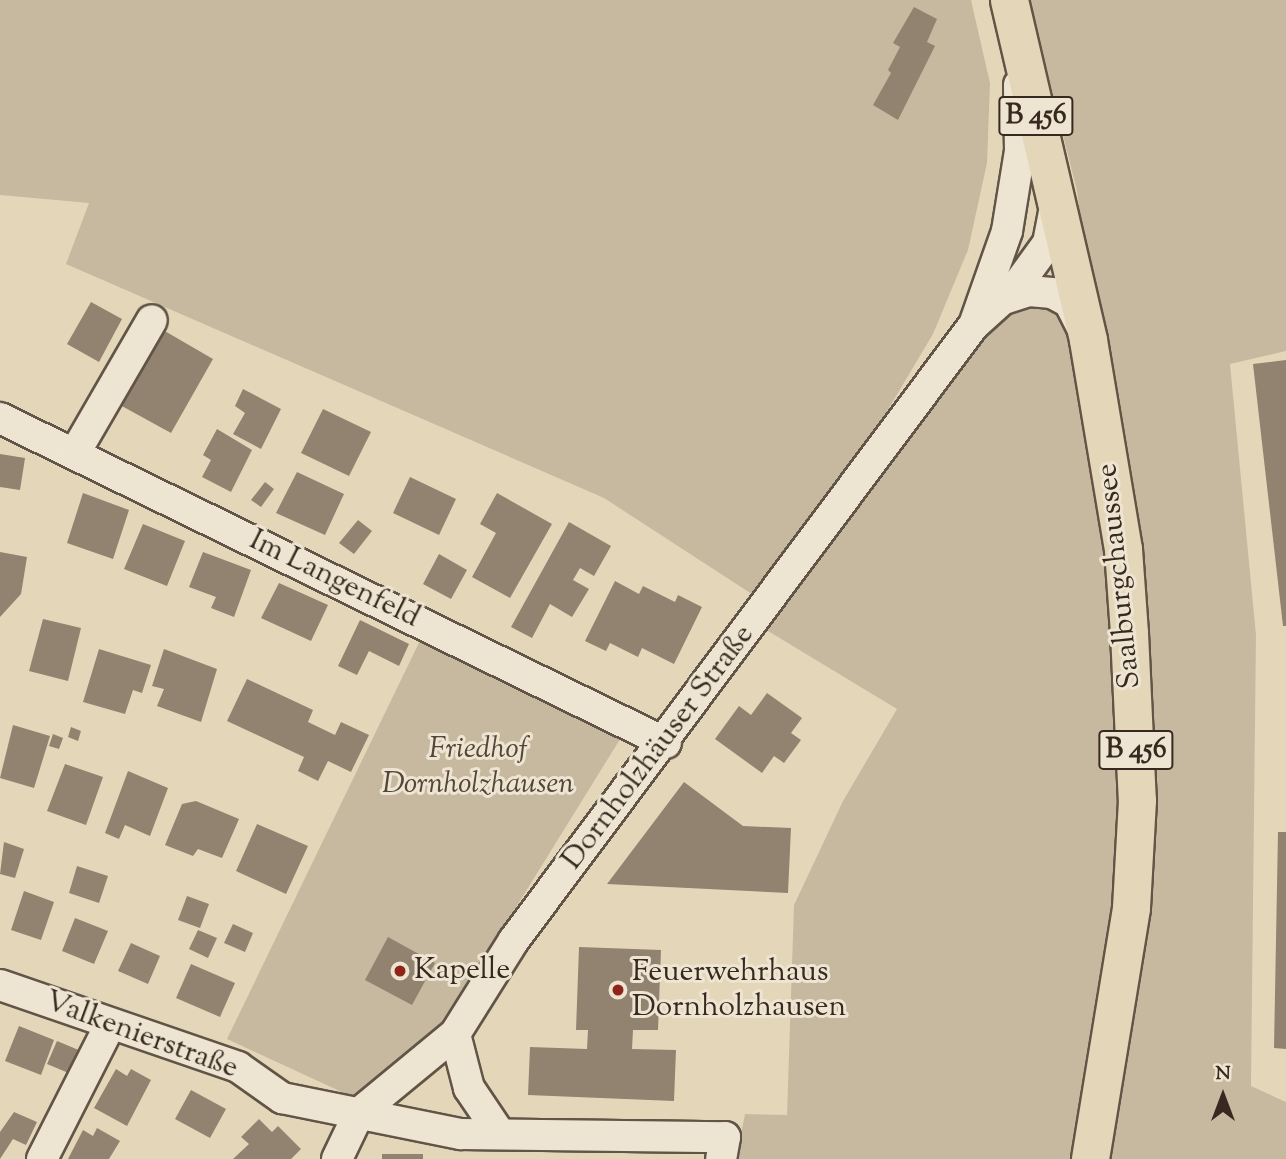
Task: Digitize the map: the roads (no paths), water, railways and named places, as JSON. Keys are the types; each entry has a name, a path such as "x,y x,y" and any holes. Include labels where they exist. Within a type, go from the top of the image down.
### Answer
{"main road":[{"name":"Saalburgchaussee","path":"1014,17 1088,340 1123,549 1137,800 1118,1016 1090,1159"}],"street":[{"name":"Dornholzhäuser Straße","path":"973,326 1007,231 1020,151 1014,17"},
{"name":"Dornholzhäuser Straße","path":"337,1159 359,1113 455,1034 514,940 666,743 973,326 1004,299 1048,243 1055,197"},
{"name":"Dornholzhäuser Straße","path":"1004,299 1029,291 1052,293 1069,302 1088,340"},
{"path":"76,452 152,320"},
{"name":"Im Langenfeld","path":"0,418 76,452 666,743"},
{"name":"Valkenierstraße","path":"0,985 109,1027 238,1067 282,1098 461,1134 723,1148"},
{"path":"42,1159 109,1027"},
{"path":"455,1034 469,1087 500,1134"},
{"path":"359,1113 360,1159"}],"place":[{"name":"Kapelle","path":"400,971"},
{"name":"Feuerwehrhaus Dornholzhausen","path":"618,990"}],"park label":[{"name":"Friedhof Dornholzhausen","path":"478,767"}]}
